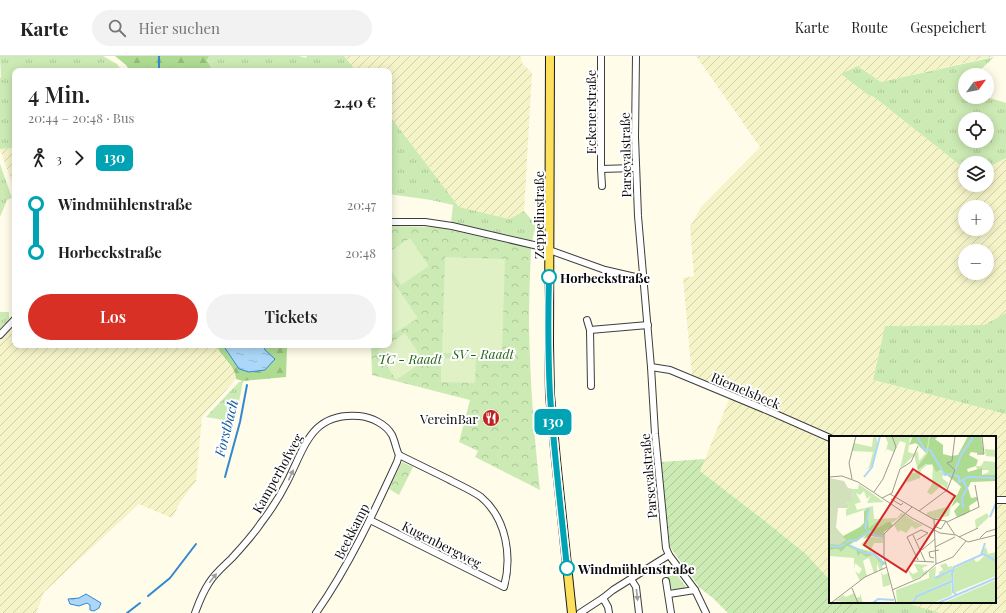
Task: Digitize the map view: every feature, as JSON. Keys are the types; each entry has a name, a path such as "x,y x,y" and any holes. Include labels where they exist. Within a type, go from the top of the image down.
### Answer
{"main road":[{"name":"Zeppelinstraße","path":"550,56 548,344 550,395 572,613"}],"street":[{"name":"Eckenerstraße","path":"601,56 602,186"},
{"name":"Parsevalstraße","path":"636,56 635,168 666,548 669,555 695,590 706,613"},
{"name":"Eckenerstraße","path":"601,168 635,168"},
{"path":"392,222 425,222 442,224 549,249 605,270 644,279"},
{"path":"587,320 590,330 591,386"},
{"path":"0,335 12,322"},
{"path":"590,330 648,325"},
{"name":"Riemelsbeck","path":"651,366 670,370 772,412 829,438"},
{"name":"Kamperhofweg","path":"195,613 200,599 210,582 244,544 270,511 287,483 307,440 314,430 337,417 348,415 363,416 384,426 391,435 398,456"},
{"name":"Beekkamp","path":"316,613 346,565 370,520 397,462 398,456"},
{"name":"Kugenbergweg","path":"370,520 504,587 508,562 507,547 500,524 491,508 479,496 463,486 398,456"},
{"path":"580,613 631,578 669,555"},
{"path":"631,578 636,587 639,613"},
{"path":"666,581 671,613"},
{"path":"669,594 695,590"},
{"path":"603,598 608,607 609,613"}],"green space":[{"path":"0,56 103,56 117,64 120,68 12,68 12,148 0,149"},
{"path":"115,56 209,56 207,60 211,68 128,68"},
{"path":"209,56 299,56 306,58 307,56 344,56 354,68 212,68 207,59"},
{"path":"344,56 521,56 522,63 532,73 524,211 509,219 459,207 392,119 392,68 354,68"},
{"path":"696,56 995,56 881,82 859,66 868,95 874,97 958,163 958,192 994,192 994,164 1006,158 1006,313 984,325 885,326 873,380 1006,414 1006,613 940,613 906,603 996,603 996,436 829,436 829,579 806,554 700,471 730,397 692,376 683,278 694,276 690,227 701,207 760,147"},
{"path":"994,57 982,68 958,68 958,104 994,104 994,99 1006,103 1006,158 994,164 994,156 958,156 958,163 874,97 868,95 841,74 858,66 881,82"},
{"path":"392,119 459,207 509,219 524,211 536,225 532,241 451,223 453,205 392,194"},
{"path":"12,148 12,183 0,149"},
{"path":"0,164 12,198 7,200 0,217"},
{"name":"SV - Raadt","path":"392,226 437,227 531,248 529,325 533,408 540,490 475,457 478,451 459,442 470,400 372,375 371,348 392,348"},
{"path":"410,238 429,266 401,285 392,272 392,250"},
{"path":"445,257 505,259 502,355 442,353"},
{"path":"392,279 418,318 392,335"},
{"path":"0,312 9,312 9,319 0,330"},
{"path":"1006,313 1006,414 873,380 885,326 984,325"},
{"path":"12,329 12,348 217,348 236,373 236,379 202,417 196,481 181,501 172,518 139,504 44,592 36,613 0,613 0,341"},
{"name":"TC - Raadt","path":"405,333 424,361 396,380 377,351 382,348 392,348 392,342"},
{"path":"287,348 286,377 243,381 236,379 234,370 218,349"},
{"path":"441,358 476,359 475,383 441,382"},
{"path":"243,381 235,422 206,417 239,382"},
{"path":"705,459 700,471 806,554 829,579 829,603 853,603 862,613 728,613 700,588 670,547 661,462"},
{"path":"402,462 413,467 399,495 389,489"},
{"path":"667,568 673,570 686,587 685,588 674,590 670,588"},
{"path":"853,603 906,603 940,613 862,613"}],"water":[{"path":"225,348 265,348 275,359 265,370 249,372 239,369"},
{"path":"86,594 101,603 99,608 94,611 90,610 90,605 87,603 79,606 70,604 68,599 79,598"}],"waterway":[{"name":"Forstbach","path":"159,56 159,68"},
{"name":"Forstbach","path":"225,477 240,422 247,385"},
{"name":"Forstbach","path":"148,596 170,578 196,544"},
{"name":"Forstbach","path":"127,613 140,603"}],"bus line":[{"name":"130","path":"549,277 548,344 550,395 567,568"}],"place":[{"name":"Horbeckstraße","path":"549,277"},
{"name":"VereinBar","path":"491,418"},
{"name":"Windmühlenstraße","path":"567,568"}]}
